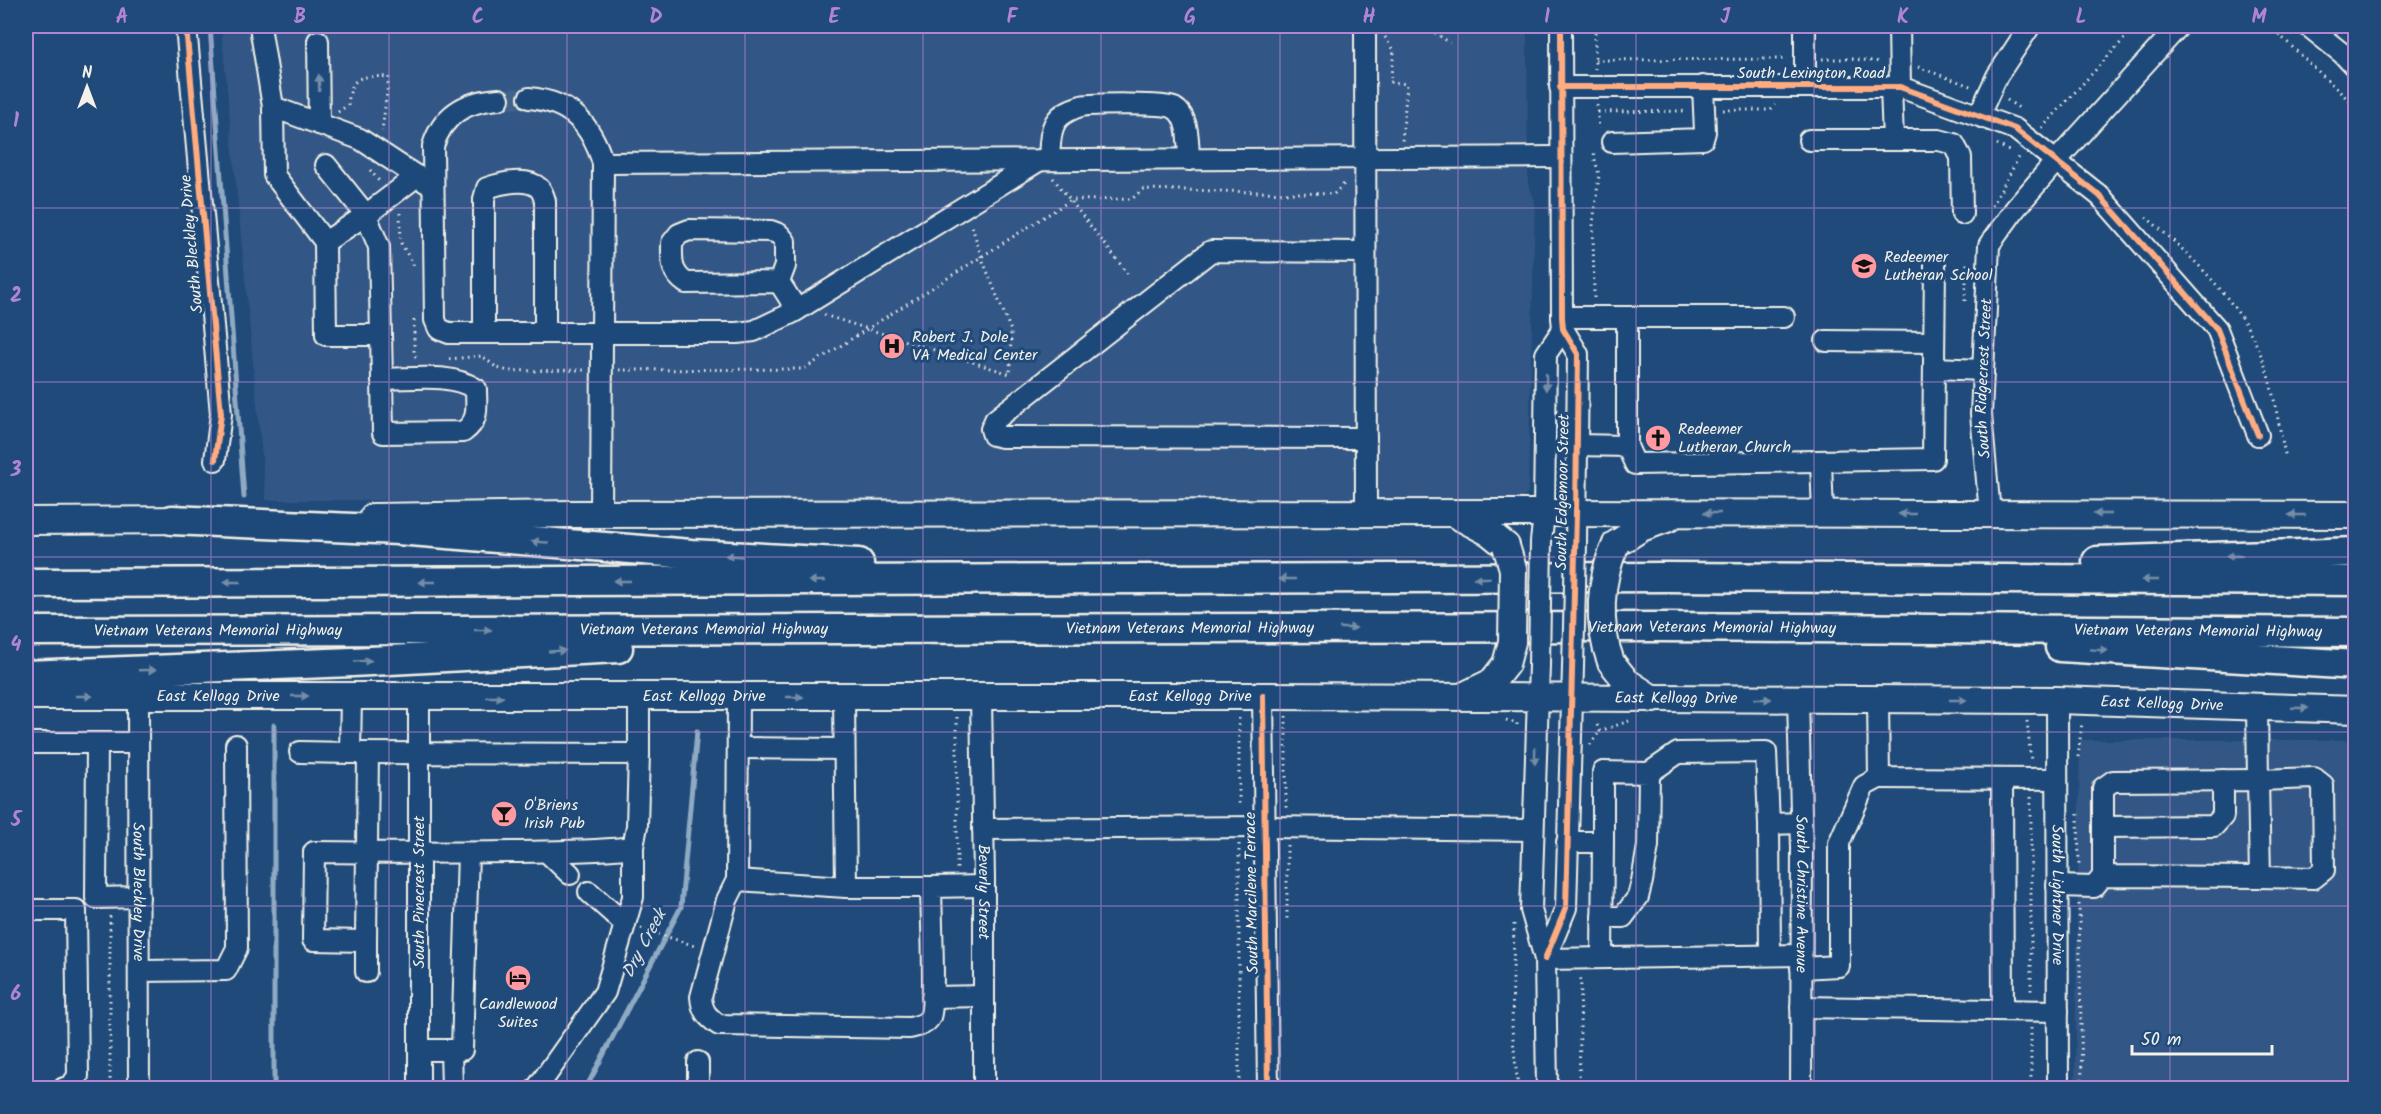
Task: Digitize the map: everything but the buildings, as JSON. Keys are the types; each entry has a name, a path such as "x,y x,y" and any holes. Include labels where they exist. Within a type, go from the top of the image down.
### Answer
{"highway":[{"path":"172,520 398,530 691,554 1170,580"},
{"path":"1666,577 2355,552"},
{"path":"26,583 1666,577 2355,581"},
{"path":"1663,627 1958,640 2355,665"},
{"name":"Vietnam Veterans Memorial Highway","path":"26,632 1663,627 2355,632"},
{"path":"26,675 352,662 995,629"}],"main road":[{"path":"1453,513 1490,533 1506,546 1513,569 1512,642 1506,664 1492,682 1460,698"},
{"path":"1653,699 1627,682 1611,662 1604,642 1603,588 1607,565 1616,544 1641,528 1683,513"},
{"path":"26,521 601,514 2355,515"},
{"name":"East Kellogg Drive","path":"26,696 1263,696 2057,700 2355,710"}],"street":[{"name":"South Bleckley Drive","path":"186,26 220,414 215,460"},
{"path":"260,26 273,107 274,175 325,242 326,335 381,335"},
{"name":"South Edgemoor Street","path":"1545,958 1566,908 1576,544 1578,354 1562,323 1561,26"},
{"path":"1805,26 1805,86"},
{"path":"1893,140 1899,26"},
{"path":"1979,115 1997,76 2030,26"},
{"name":"South Ridgecrest Street","path":"1990,514 1981,414 1989,245 2015,209 2061,155 2179,26"},
{"path":"2308,26 2343,54 2355,68"},
{"path":"1366,513 1365,159 1374,29"},
{"path":"318,31 319,124"},
{"path":"1602,140 1703,139 1706,132 1703,86"},
{"name":"South Lexington Road","path":"1560,87 1895,87 2015,129 2061,155 2217,329 2258,435"},
{"path":"528,98 544,99 578,116 593,137 603,163 601,514"},
{"path":"499,99 470,106 450,115 438,129 433,146 435,320 439,329 449,333 737,333 754,331 797,310 1047,166 1056,120 1080,106 1157,105 1174,108 1182,117 1187,129 1189,160"},
{"path":"273,107 294,117 351,136 433,187"},
{"path":"1809,140 1940,140 1954,144 1961,157 1962,214"},
{"path":"603,163 1047,166 1189,160 1560,157"},
{"path":"326,165 366,215 379,247 382,433 463,432 472,426 476,418 476,389 464,382 451,378 382,379"},
{"path":"325,242 366,215 417,176"},
{"path":"484,333 484,199 487,188 500,183 529,183 540,189 545,201 544,333"},
{"path":"689,230 771,231 779,234 785,241 785,266 779,282 686,282 677,277 672,268 672,243 679,234 689,230"},
{"path":"1365,252 1211,252 995,420 991,429 993,435 1002,437 1366,438"},
{"path":"1627,317 1627,446 1635,464 1933,459 1935,264"},
{"path":"779,282 797,310"},
{"path":"1562,323 1594,317 1784,317"},
{"name":"South Edgemoor Street","path":"1547,1089 1545,958 1531,910 1544,513 1546,354 1562,323"},
{"path":"1826,340 1934,342"},
{"path":"1934,368 1983,370"},
{"path":"1577,445 1627,446"},
{"path":"1821,462 1823,514"},
{"name":"South Bleckley Drive","path":"138,696 139,1089"},
{"path":"351,696 359,753 367,853 366,972"},
{"name":"South Pinecrest Street","path":"419,696 419,1089"},
{"name":"South Marcilene Terrace","path":"1263,696 1268,1089"},
{"path":"537,1089 605,992 629,925 633,897 639,697"},
{"path":"738,697 737,880 727,900 701,997 702,1008 708,1017 719,1025 910,1028 921,1025 930,1017 932,997 931,887"},
{"path":"844,697 846,887"},
{"name":"Beverly Street","path":"981,697 984,1089"},
{"name":"South Christine Avenue","path":"1798,699 1802,867 1801,1089"},
{"path":"1878,700 1879,778"},
{"name":"South Lightner Drive","path":"2057,700 2058,1089"},
{"path":"2257,707 2260,877"},
{"path":"26,743 138,743"},
{"path":"96,743 96,898"},
{"path":"139,971 226,970 237,948 236,745"},
{"path":"738,748 844,749"},
{"path":"300,752 639,754"},
{"path":"1602,957 1603,772 1649,773 1678,753 1766,752 1770,956"},
{"path":"1602,917 1623,917 1638,897 1648,846 1649,773"},
{"path":"1545,958 1770,956 1839,966 1839,843 1863,786 1879,778 2057,779"},
{"path":"2057,886 2094,887 2103,876 2103,788 2113,781 2314,778 2323,785 2324,870 2314,878 2103,876"},
{"path":"2002,779 2003,1010"},
{"path":"2104,827 2214,826 2223,816 2223,780"},
{"path":"1769,824 1801,823"},
{"path":"983,829 1287,827 1533,830"},
{"path":"1567,842 1603,842"},
{"path":"366,942 314,940 315,852 468,853 633,848"},
{"path":"547,852 570,874"},
{"path":"419,1050 462,1050 468,853"},
{"path":"1770,868 1802,867"},
{"path":"737,880 846,887 984,886"},
{"path":"589,892 629,925"},
{"path":"26,910 76,910 96,898 139,897"},
{"path":"64,1089 71,1086 78,1076 76,910"},
{"path":"932,997 984,996"},
{"path":"1801,1007 2058,1011"},
{"path":"451,1050 452,1089"},
{"path":"698,1062 698,1089"}],"path":[{"path":"1425,26 1450,43"},
{"path":"1594,317 1593,224 1599,175 1594,156 1602,140 1596,86 1595,26"},
{"path":"2061,155 2041,130 2136,26"},
{"path":"2270,26 2355,107"},
{"path":"1374,29 1394,52 1390,82 1407,84 1400,158"},
{"path":"337,113 348,105 350,87 357,79 367,76 389,77 382,134 373,148"},
{"path":"1598,112 1771,110 1778,102"},
{"path":"1992,141 2019,157"},
{"path":"1047,166 1128,274"},
{"path":"2145,217 2210,277 2244,321 2264,363 2286,458"},
{"path":"820,312 826,317 1010,374 1011,331 970,222"},
{"path":"1239,713 1239,1089"},
{"path":"1286,714 1287,922"},
{"path":"957,715 958,886"},
{"path":"2027,721 2031,779 2031,1089"},
{"path":"629,925 702,948"}],"shaded area":[{"name":"Robert J. Dole VA Medical Center","path":"221,26 1527,26 1528,184 1535,200 1528,493 1521,500 1510,504 266,500"},
{"path":"2080,740 2355,740 2355,1088 2075,1088"}],"waterway":[{"path":"210,26 244,497"},
{"path":"274,725 274,1088"},
{"name":"Dry Creek","path":"586,1088 681,907 697,731"}],"tunnel":[{"path":"318,26 318,41"},
{"path":"499,99 529,98"}],"cycle path":[{"path":"186,26 221,414 215,460"},
{"path":"1545,959 1566,908 1576,513 1578,354 1563,329 1562,317 1561,26"},
{"path":"1560,87 1900,87 2015,129 2100,196 2217,329 2258,435"},
{"path":"1263,696 1268,1088"}],"place":[{"name":"Redeemer Lutheran School","path":"1864,266"},
{"name":"Robert J. Dole VA Medical Center","path":"892,346"},
{"name":"Redeemer Lutheran Church","path":"1658,438"},
{"name":"O'Briens Irish Pub","path":"504,814"},
{"name":"Candlewood Suites","path":"518,978"}]}
